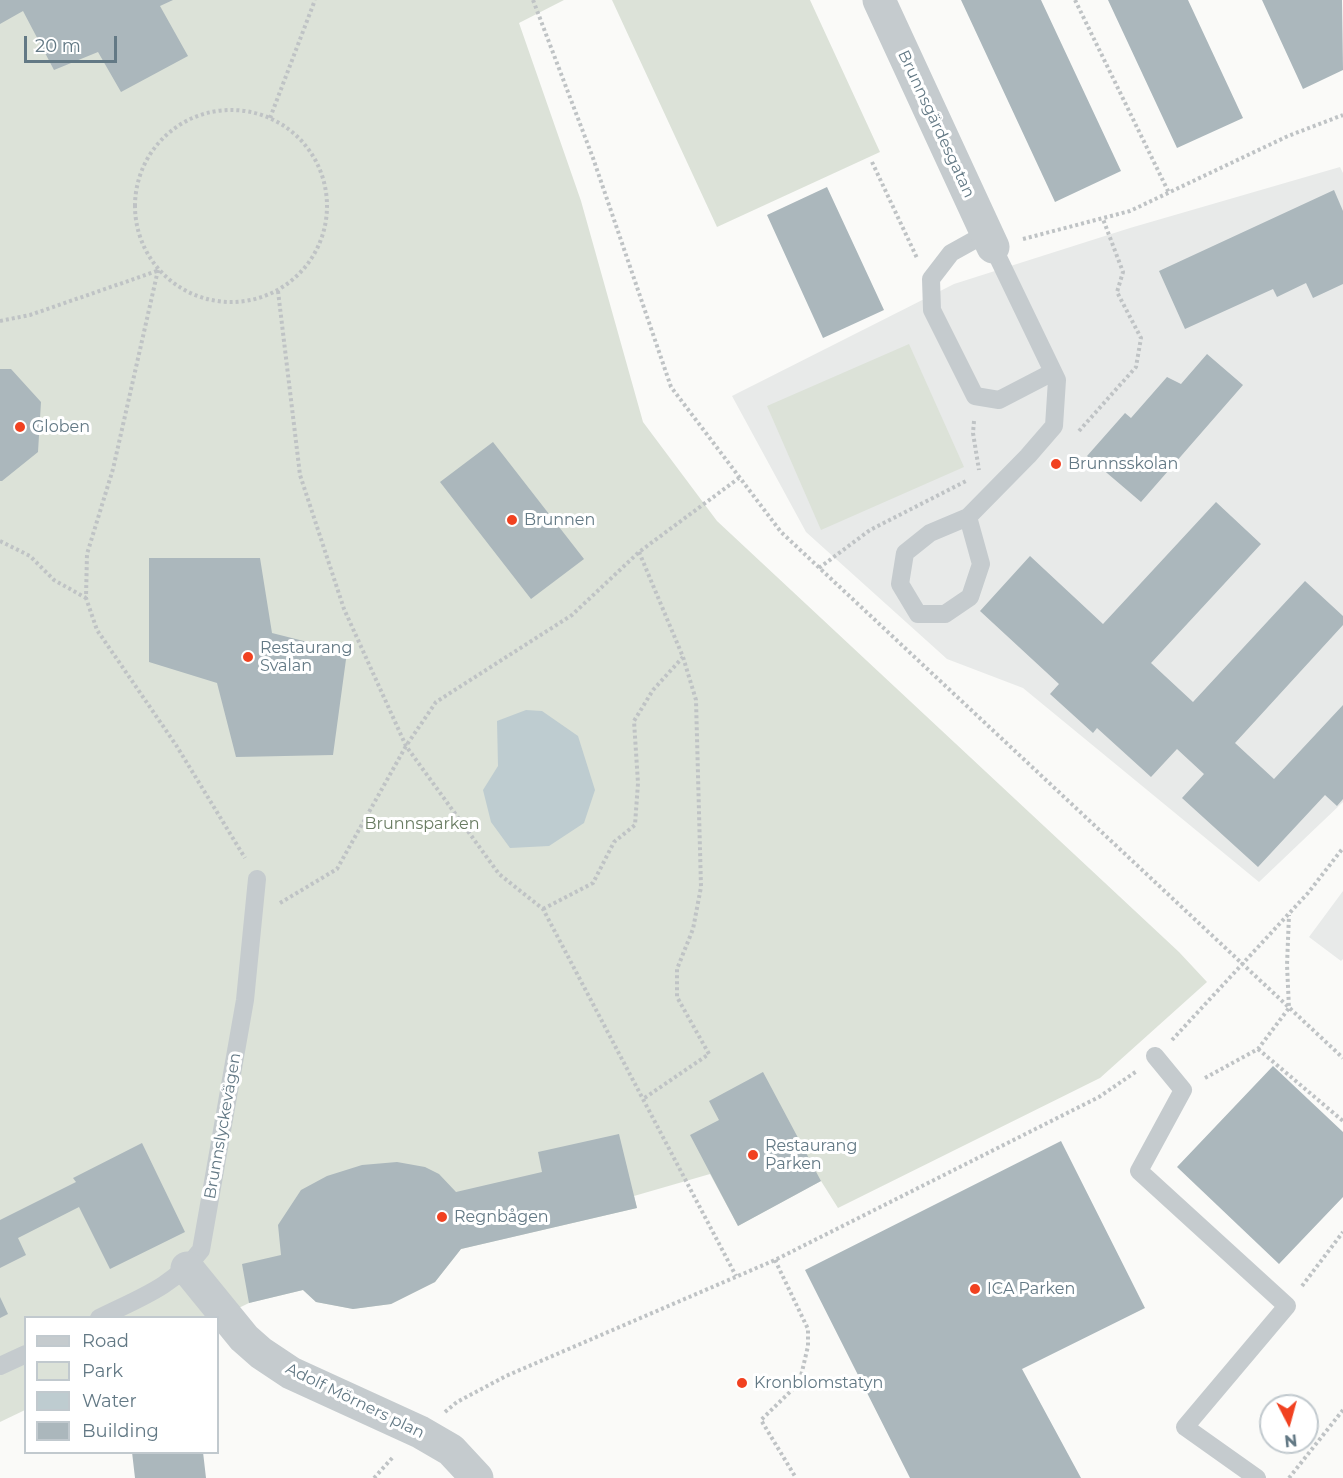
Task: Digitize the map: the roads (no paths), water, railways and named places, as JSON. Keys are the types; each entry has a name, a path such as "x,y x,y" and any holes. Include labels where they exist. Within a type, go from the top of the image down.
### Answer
{"street":[{"name":"Brunnsgärdesgatan","path":"879,0 990,240"},
{"name":"Adolf Mörners plan","path":"187,1268 244,1338 261,1353 291,1373 420,1432 451,1450 477,1478"}],"lane":[{"path":"968,517 981,564 970,597 945,614 918,614 900,584 905,553 930,533 968,517 1054,426 1058,380 990,240 951,253 931,279 932,310 975,396 999,400 1053,372"},
{"name":"Brunnslyckevägen","path":"101,1316 166,1285 187,1268 201,1250 245,1000 257,879"},
{"path":"1155,1056 1183,1090 1139,1171 1287,1306 1185,1427 1244,1474"},
{"path":"0,1366 24,1355"}],"water":[{"path":"526,710 542,711 578,736 595,790 584,823 549,846 510,848 491,822 483,790 498,766 497,721"}],"place":[{"name":"Globen","path":"20,427"},
{"name":"Brunnsskolan","path":"1056,464"},
{"name":"Brunnen","path":"512,520"},
{"name":"Restaurang Svalan","path":"248,657"},
{"name":"Restaurang Parken","path":"753,1155"},
{"name":"Regnbågen","path":"442,1217"},
{"name":"ICA Parken","path":"975,1289"},
{"name":"Kronblomstatyn","path":"742,1383"}],"park label":[{"name":"Brunnsparken","path":"422,824"}]}
